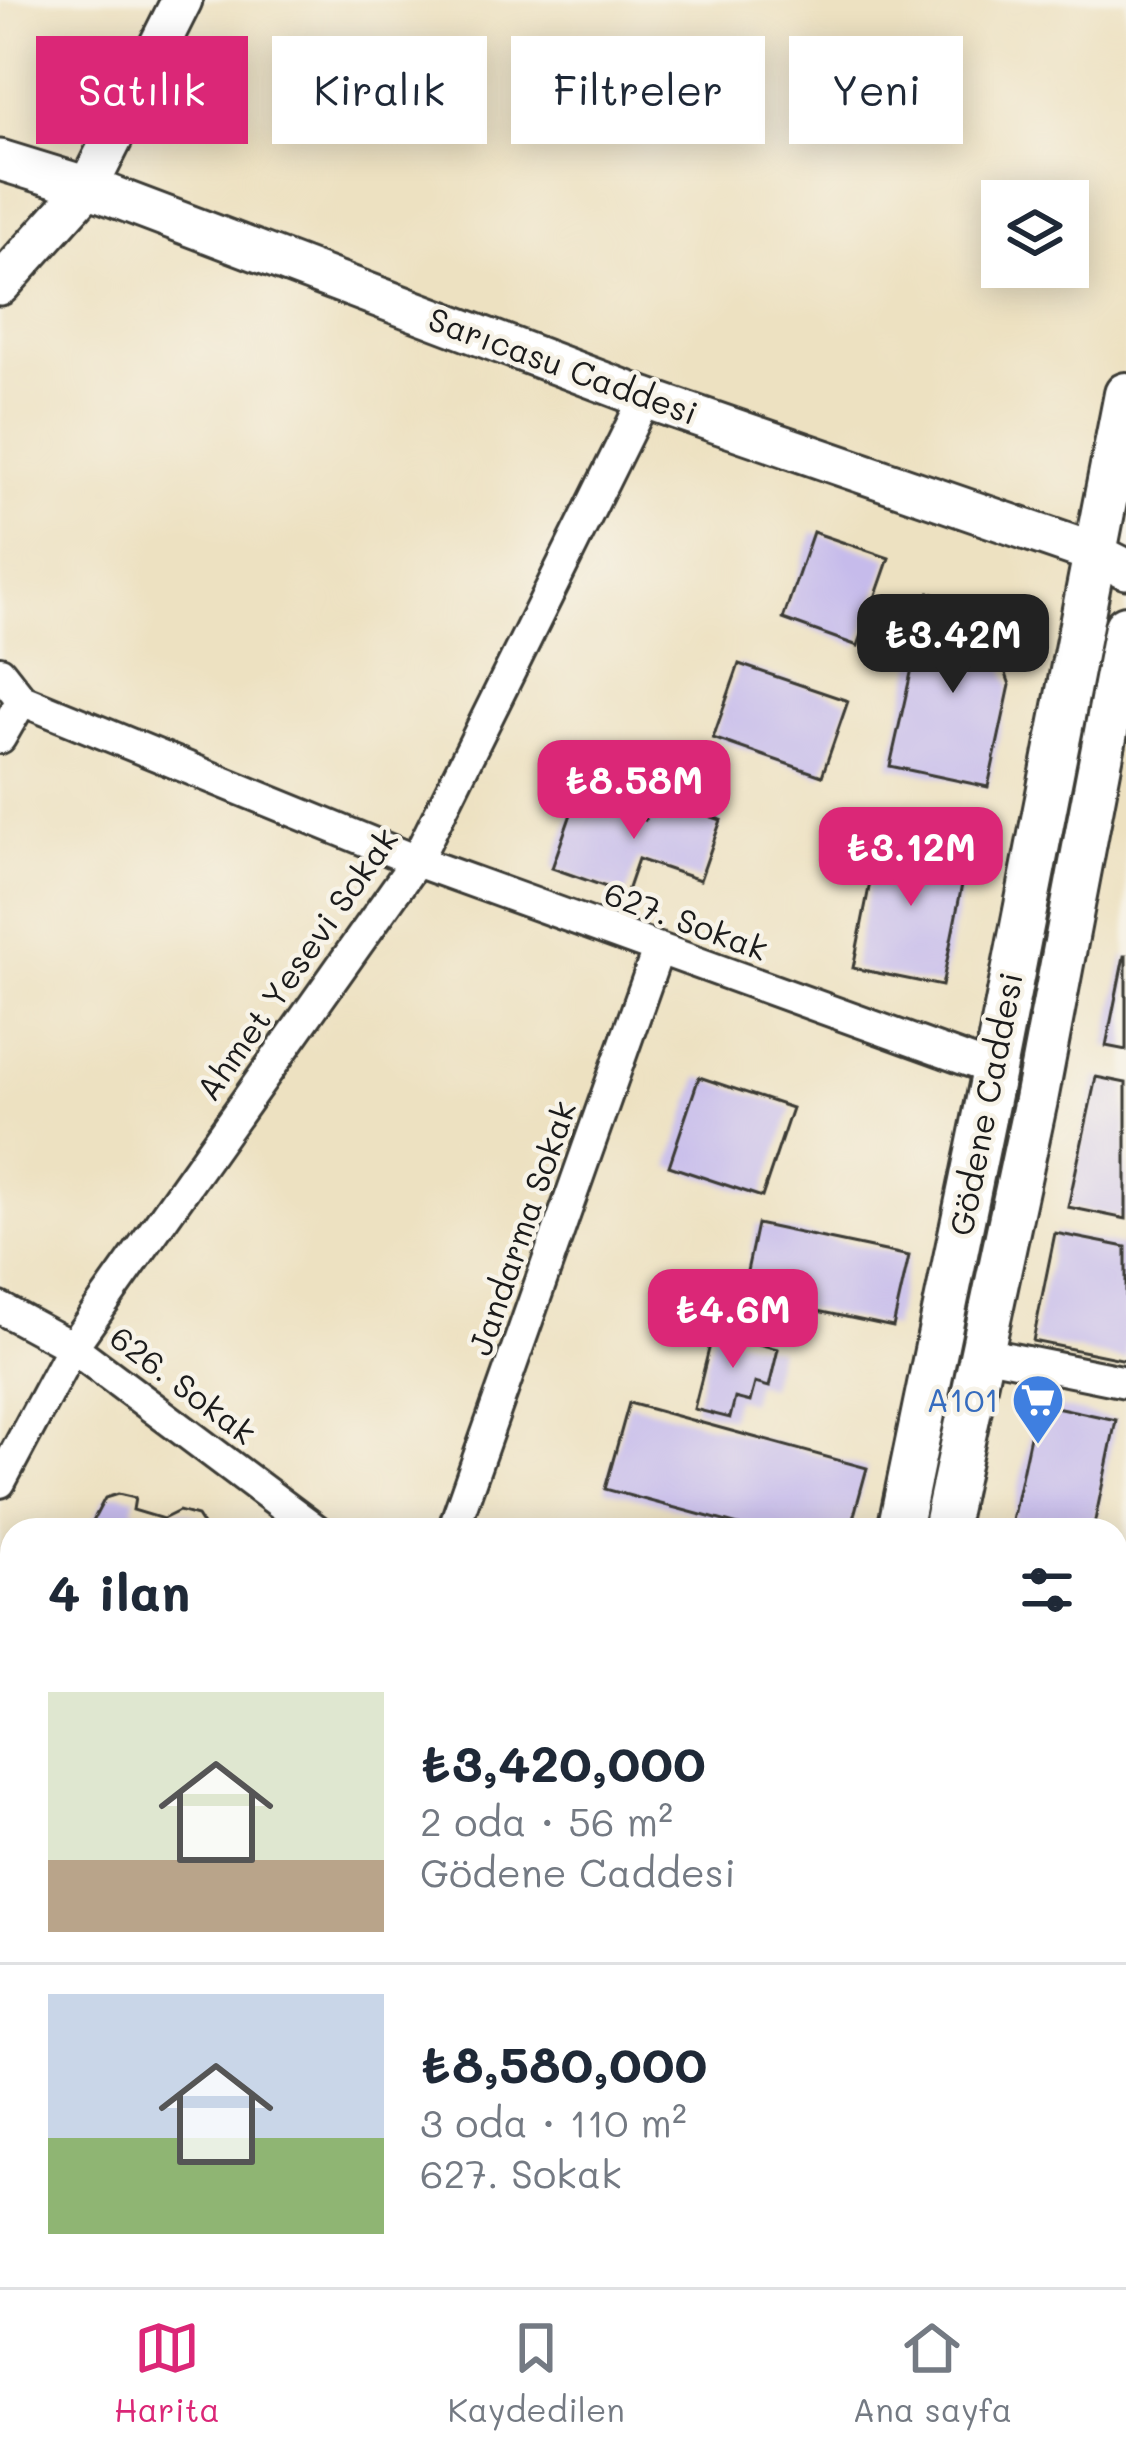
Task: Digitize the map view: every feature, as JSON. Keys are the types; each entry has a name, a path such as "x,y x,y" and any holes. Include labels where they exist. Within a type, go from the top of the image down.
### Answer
{"main road":[{"name":"Gödene Caddesi","path":"901,1518 994,1070 1110,561 1126,394"},
{"name":"Gödene Caddesi","path":"947,1518 1036,1100 1126,627"}],"street":[{"path":"0,286 88,187 182,0"},
{"name":"Sarıcasu Caddesi","path":"0,160 88,187 645,398 1110,561"},
{"name":"Ahmet Yesevi Sokak","path":"0,1482 72,1347 416,861 645,398"},
{"path":"0,672 22,700 0,738"},
{"name":"627. Sokak","path":"22,700 416,861 994,1070"},
{"name":"Jandarma Sokak","path":"457,1518 658,950"},
{"name":"626. Sokak","path":"0,1308 72,1347 300,1518"},
{"path":"982,1353 1126,1382"}],"building":[{"path":"813,532 889,558 858,646 783,619"},
{"path":"929,593 982,605 1010,685 988,787 890,766"},
{"path":"739,664 848,701 822,776 713,738"},
{"path":"577,797 645,820 653,797 721,820 700,880 638,859 626,894 552,868"},
{"path":"880,832 969,849 942,986 853,968"},
{"path":"1126,956 1126,1050 1106,1046"},
{"path":"699,1077 792,1108 762,1197 669,1166"},
{"path":"1096,1077 1126,1083 1126,1219 1068,1207"},
{"path":"757,1224 909,1256 893,1327 742,1295"},
{"path":"1055,1233 1126,1247 1126,1360 1033,1341"},
{"path":"716,1321 733,1325 730,1337 778,1349 769,1387 755,1383 750,1402 735,1398 730,1418 694,1409"},
{"path":"629,1403 867,1468 853,1518 713,1518 605,1489"},
{"path":"1037,1403 1116,1420 1096,1518 1013,1518"},
{"path":"118,1494 135,1498 133,1510 160,1518 94,1518 105,1498"},
{"path":"179,1511 198,1518 165,1518"}],"place":[{"name":"A101","path":"1038,1446"}]}
